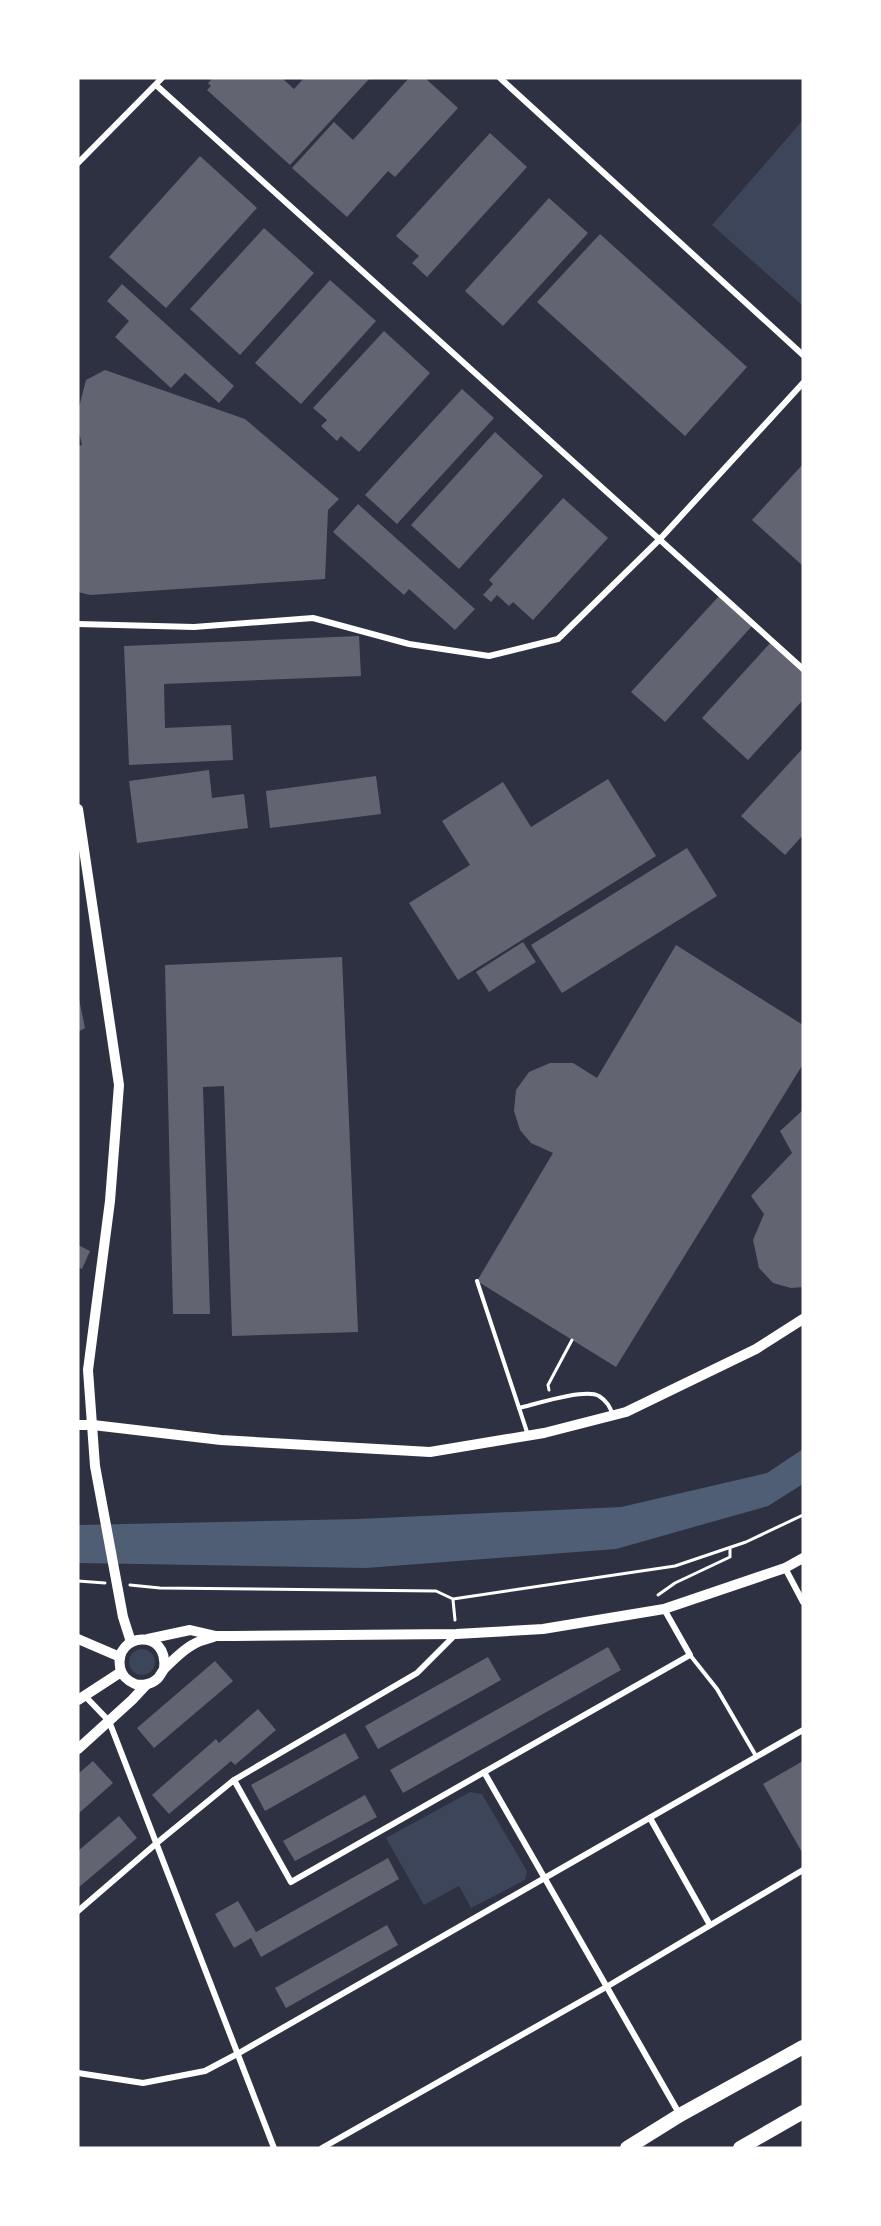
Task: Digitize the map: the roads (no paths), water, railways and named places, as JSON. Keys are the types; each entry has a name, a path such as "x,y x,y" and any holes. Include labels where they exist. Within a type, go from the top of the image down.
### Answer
{"main road":[{"path":"627,2148 680,2115 803,2047"},
{"path":"740,2148 803,2112"}],"street":[{"path":"78,163 162,78"},
{"path":"500,78 803,355"},
{"path":"156,85 803,669"},
{"path":"78,624 194,627 313,618 409,644 489,656 558,639 660,538 803,383"},
{"path":"78,809 119,1085 110,1201 88,1370 95,1466 123,1617 131,1642"},
{"path":"78,1425 221,1440 430,1452 529,1436 626,1412 756,1348 803,1319"},
{"path":"146,1685 127,1680 121,1672 120,1657 124,1648 139,1639 148,1640 190,1630 216,1636 456,1634 543,1629 664,1609 784,1568 803,1558"},
{"path":"784,1568 803,1602"},
{"path":"234,1780 291,1882 690,1655 664,1609"},
{"path":"78,1911 234,1780 417,1673 456,1634"},
{"path":"78,1749 146,1685 157,1679 164,1669 194,1644 216,1636"},
{"path":"78,1639 120,1657"},
{"path":"148,1640 162,1651 165,1660 164,1669"},
{"path":"121,1672 81,1697 109,1721 158,1842 274,2148"},
{"path":"78,2073 143,2083 205,2071 803,1730"},
{"path":"484,1772 680,2115"},
{"path":"650,1818 710,1925"},
{"path":"322,2148 608,1986 803,1870"}],"lane":[{"path":"477,1281 529,1436"},
{"path":"519,1408 580,1394 597,1395 609,1404 613,1416"},
{"path":"690,1655 717,1689 756,1757"}]}
